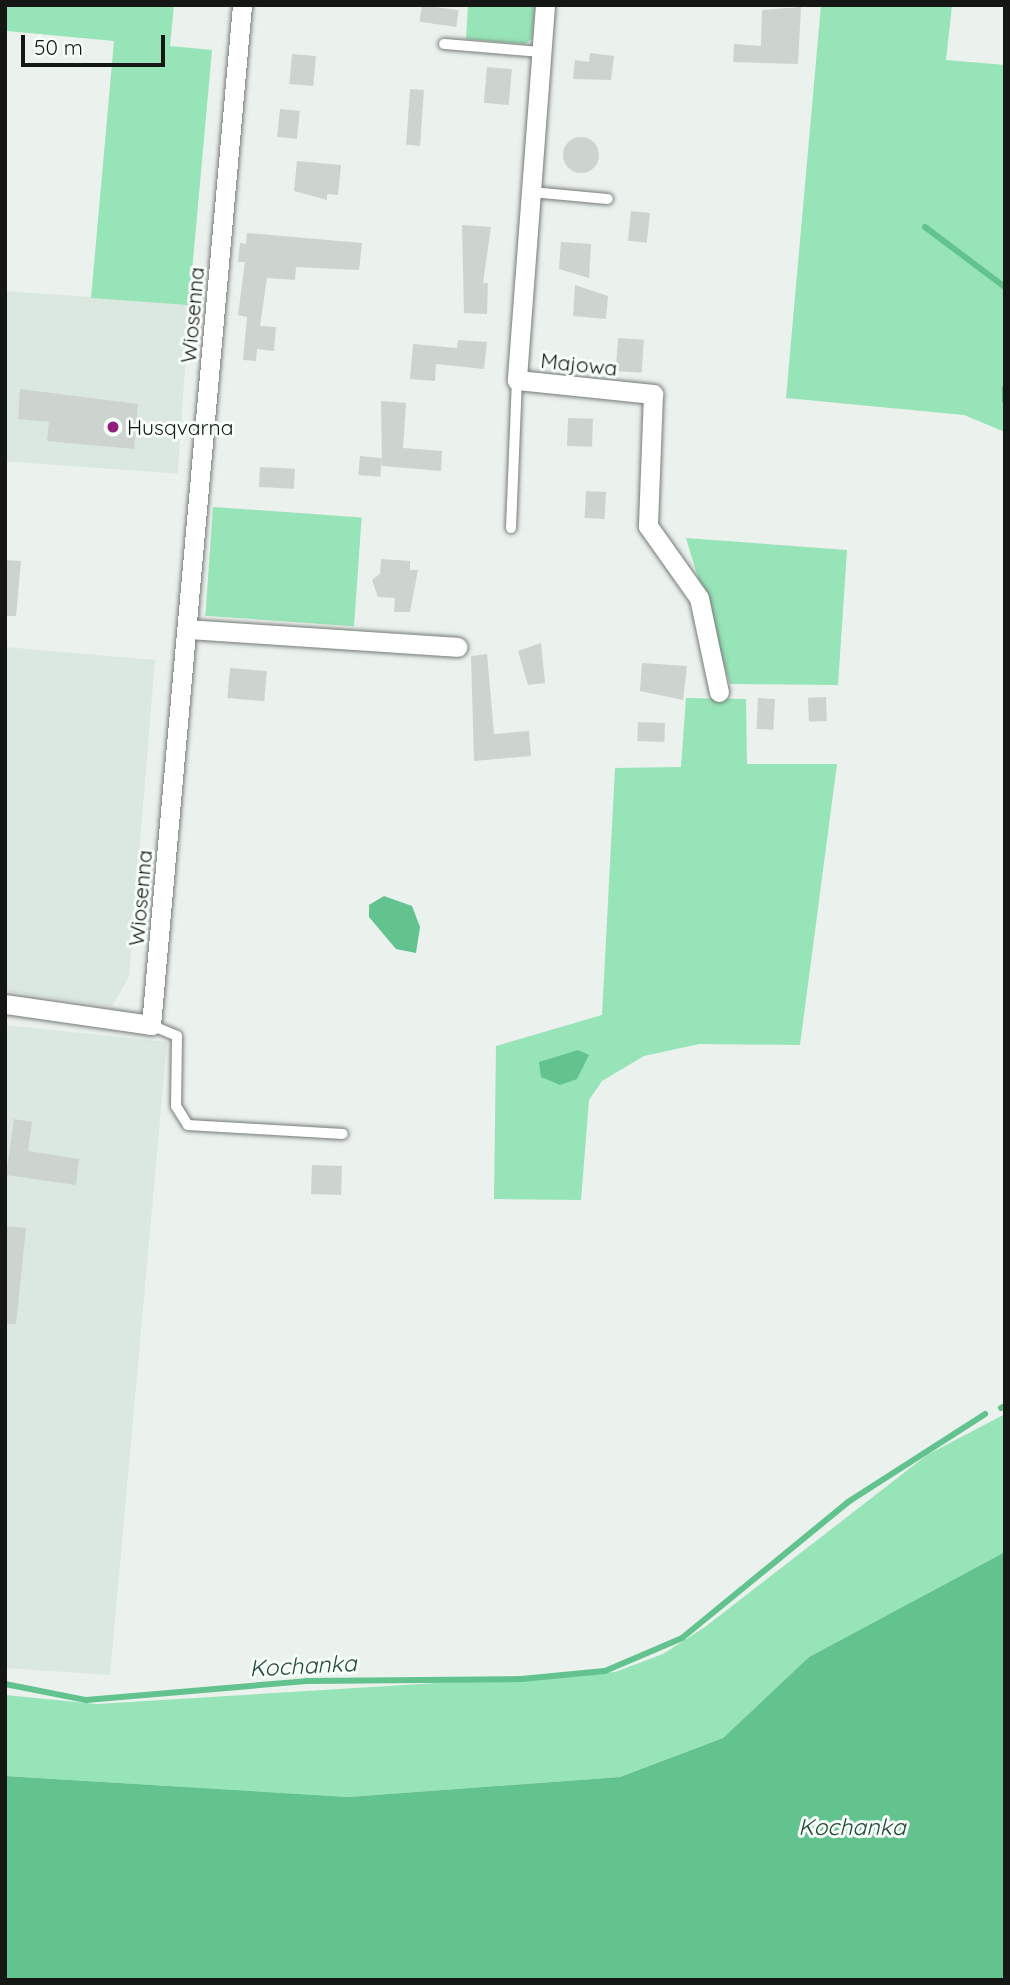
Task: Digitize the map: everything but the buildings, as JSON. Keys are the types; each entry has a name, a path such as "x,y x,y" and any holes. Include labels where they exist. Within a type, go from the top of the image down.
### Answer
{"street":[{"name":"Wiosenna","path":"151,1025 242,5"},
{"name":"Majowa","path":"545,5 516,380 653,394 648,526 699,598 719,692"},
{"path":"187,629 457,647"},
{"path":"5,1004 151,1025"}],"lane":[{"path":"444,44 542,52"},
{"path":"531,192 608,200"},
{"path":"511,528 516,380"},
{"path":"151,1025 177,1036 176,1106 188,1125 343,1134"}],"shaded area":[{"path":"7,5 174,5 170,46 212,50 189,305 91,298 114,41 7,31"},
{"path":"468,5 535,5 532,39 525,44 466,39"},
{"path":"821,5 952,5 946,60 1005,65 1005,432 964,415 786,398"},
{"path":"5,291 190,304 178,473 5,461"},
{"path":"213,507 362,517 354,626 205,616"},
{"path":"686,538 847,550 838,685 730,684"},
{"path":"5,647 155,660 129,976 112,1007 5,991"},
{"path":"686,698 746,699 747,764 837,764 800,1045 699,1044 644,1056 602,1081 589,1100 581,1200 494,1199 496,1046 602,1015 615,768 681,767"},
{"path":"5,1025 167,1042 110,1675 5,1668"},
{"path":"1005,1414 1005,1552 809,1657 723,1738 620,1777 348,1797 5,1776 5,1695 97,1704 615,1672 663,1654 705,1627 927,1455"}],"water":[{"path":"384,896 412,906 420,927 416,953 396,949 369,917 369,905"},
{"path":"578,1050 589,1055 577,1079 560,1085 541,1077 539,1062"},
{"name":"Kochanka","path":"1005,1552 1005,1980 5,1980 5,1776 348,1797 620,1777 723,1738 809,1657"}],"waterway":[{"path":"925,227 1005,287"},
{"path":"1005,388 1005,400"},
{"name":"Kochanka","path":"1001,1408 1005,1406"},
{"name":"Kochanka","path":"5,1684 86,1700 306,1681 521,1679 605,1671 682,1638 848,1502 985,1414"}],"place":[{"name":"Husqvarna","path":"113,427"}]}
